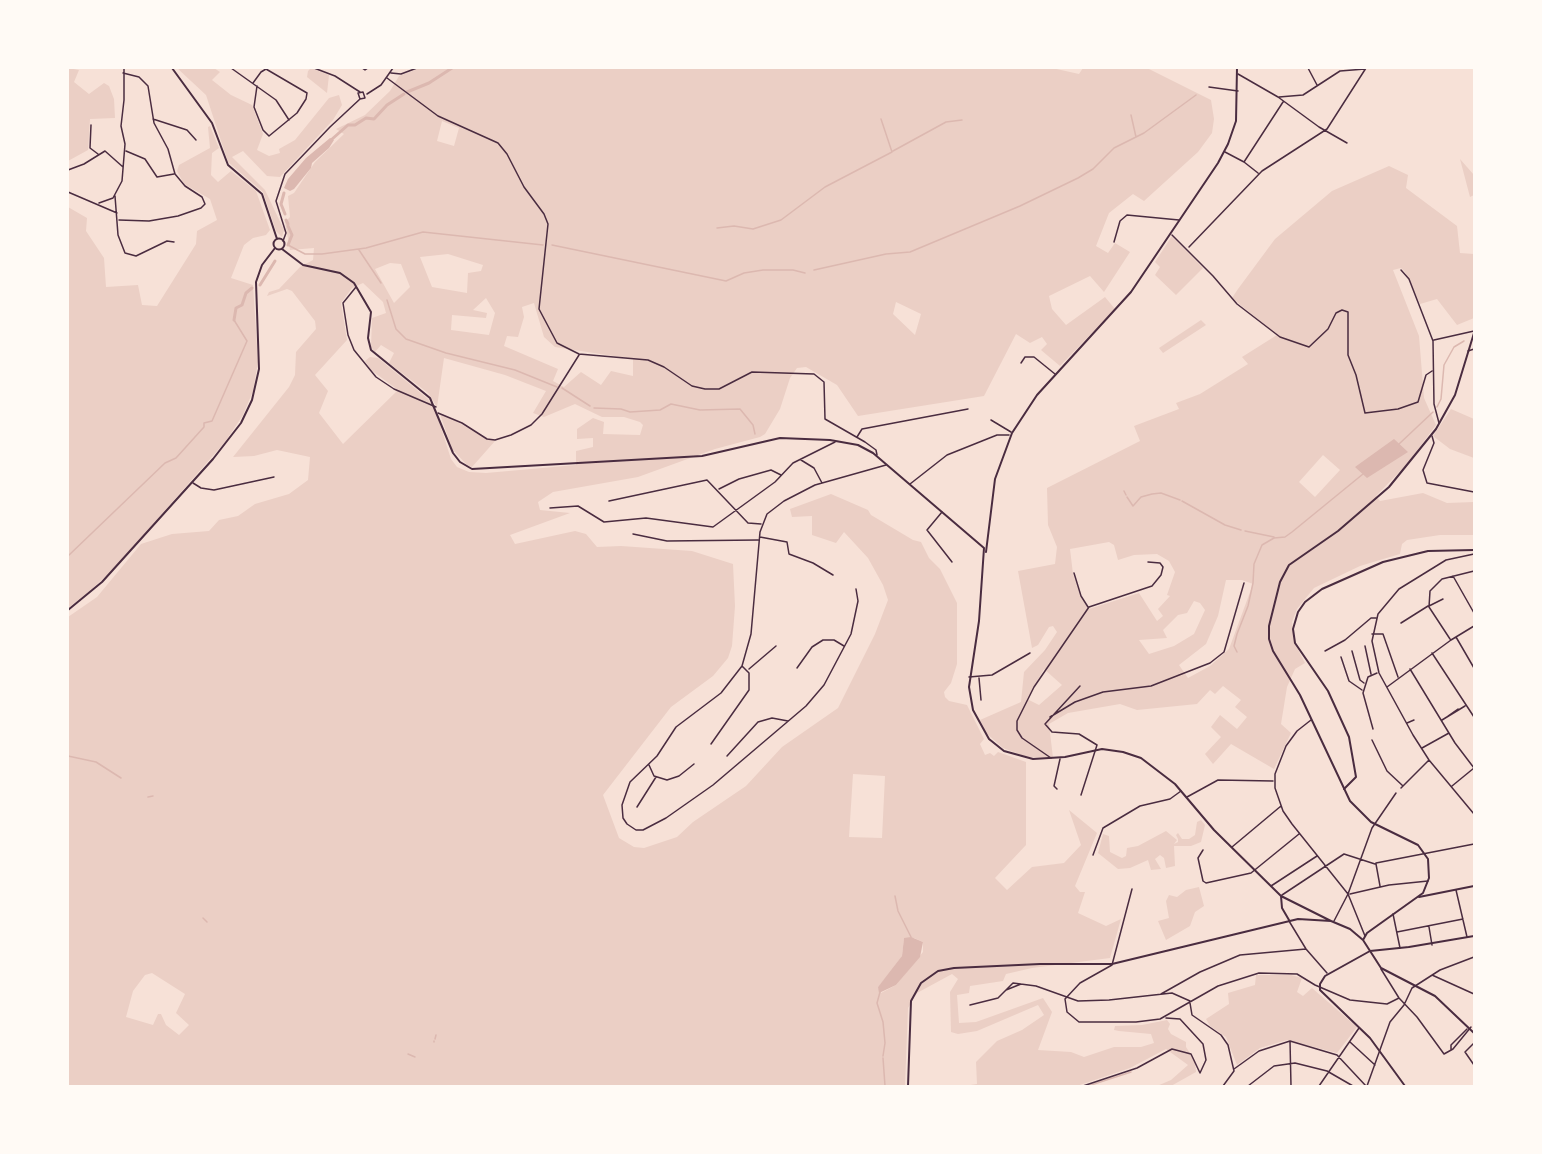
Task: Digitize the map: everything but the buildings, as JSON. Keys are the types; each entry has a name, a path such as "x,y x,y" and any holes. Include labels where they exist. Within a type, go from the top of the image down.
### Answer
{"main road":[{"path":"172,68 212,123 228,165 262,194 277,240"},
{"path":"1237,68 1236,121 1225,152 1128,297 1030,404 1011,434 995,479 979,621 969,677 973,710 992,742 1017,756 1051,759 1097,749 1118,750 1141,758 1160,770 1254,871 1281,896 1350,929 1363,940 1381,968 1435,996 1471,1027 1474,1033"},
{"path":"277,240 283,241 282,249"},
{"path":"68,610 102,582 233,435 252,400 260,356 255,304 256,282 277,240"},
{"path":"275,248 282,249 303,265 344,274 357,287 371,312 368,338 371,350 424,393 436,407 453,453 460,462 472,469 702,456 780,438 836,441 858,445 877,455 983,545 986,552"},
{"path":"1363,940 1365,936 1419,897 1426,888 1429,881 1429,866 1425,852 1414,843 1374,824 1354,806 1293,682 1273,651 1269,639 1269,626 1286,569 1334,534 1392,484 1431,436 1455,395 1474,332"},
{"path":"983,545 987,541"},
{"path":"1344,789 1356,776 1349,737 1328,691 1295,643 1293,633 1296,616 1305,602 1320,590 1362,571 1412,554 1459,550 1474,552"},
{"path":"1419,897 1474,886"},
{"path":"1426,888 1432,894"},
{"path":"1281,896 1281,902 1289,920"},
{"path":"1281,902 1287,899"},
{"path":"1281,922 1284,911"},
{"path":"1315,919 1318,916 1316,913"},
{"path":"908,1086 910,1006 917,987 930,975 954,968 1112,964 1289,920 1332,921"},
{"path":"1405,1086 1380,1050 1323,995 1320,987 1321,980 1370,951 1432,945 1474,936"}],"street":[{"path":"124,68 121,126 125,151 122,181 115,196 119,220 118,235 122,249 131,255 138,256 167,241 174,242"},
{"path":"231,68 276,100 289,121"},
{"path":"314,68 335,76 366,94"},
{"path":"362,68 364,70 368,68"},
{"path":"283,241 286,233 276,201 285,174 360,99 375,90 393,68"},
{"path":"390,73 401,74 417,68"},
{"path":"1308,68 1317,86"},
{"path":"1334,68 1336,72"},
{"path":"1189,247 1259,174 1325,131 1366,69 1352,68 1336,72 1303,95 1278,97"},
{"path":"253,83 266,69 305,90 306,99 289,121 272,135 267,136 253,104 257,86"},
{"path":"119,220 149,221 178,216 201,208 205,204 202,198 184,186 174,174 168,149 153,120 148,86 140,77 123,73"},
{"path":"1238,74 1278,97 1325,131 1347,143"},
{"path":"387,78 438,116 501,145 524,187 547,219 546,256 539,306 540,314 554,340 566,349 579,354 651,362 692,386 710,389 723,387 752,372 814,374 821,378 825,385 825,419 875,449 877,455"},
{"path":"1209,87 1238,91"},
{"path":"360,92 358,96 360,99"},
{"path":"1244,162 1284,101"},
{"path":"153,120 187,130 196,140"},
{"path":"91,125 90,148 99,154"},
{"path":"68,170 107,151 118,165 123,167"},
{"path":"125,151 145,159 156,177 174,174"},
{"path":"1225,152 1244,162 1259,174"},
{"path":"68,192 99,203 118,213"},
{"path":"99,203 115,196"},
{"path":"1114,242 1120,221 1129,215 1179,220"},
{"path":"1171,233 1214,276 1237,304 1280,337 1309,347 1328,329 1336,312 1342,310 1348,312 1348,355 1356,375 1365,412 1398,409 1418,402 1426,375 1432,371"},
{"path":"1401,270 1409,279 1433,340 1434,404 1439,424"},
{"path":"357,287 343,303 348,335 354,350 376,376 394,389 436,407"},
{"path":"1433,340 1474,332"},
{"path":"1468,351 1474,349"},
{"path":"438,413 462,423 487,439 504,438 537,420 550,404 579,354"},
{"path":"1021,363 1025,357 1034,357 1056,375"},
{"path":"857,437 862,429 968,410"},
{"path":"991,420 1011,434"},
{"path":"910,484 947,454 997,435 1011,434"},
{"path":"1431,436 1434,443 1423,470 1427,483 1474,492"},
{"path":"550,507 578,506 604,522 626,518 654,518 710,527 717,525 782,476 800,459 836,441"},
{"path":"800,459 814,468 822,483"},
{"path":"856,589 858,598 855,618 845,646 819,692 789,721 696,797 651,828 638,830 623,818 622,801 630,782 649,764 676,727 721,693 742,666 751,634 759,538 767,514 779,504 822,483 887,464"},
{"path":"718,490 739,479 771,470 782,476"},
{"path":"193,482 201,488 214,490 274,477"},
{"path":"609,501 703,480 709,481 748,523 762,524"},
{"path":"942,511 927,530 952,562"},
{"path":"633,534 667,541 759,538 787,542 787,553 813,563 833,575"},
{"path":"1459,550 1460,556"},
{"path":"1474,552 1432,567 1408,582 1388,600 1376,618 1372,634 1372,650 1386,687 1421,748 1474,814"},
{"path":"1051,759 1047,753 1026,743 1016,724 1034,687 1089,608 1150,588 1161,575 1163,567 1161,564 1148,562"},
{"path":"1451,640 1429,606 1433,586 1453,575 1474,571"},
{"path":"1074,573 1081,596 1089,608"},
{"path":"1453,575 1474,613"},
{"path":"1050,717 1075,702 1103,692 1151,686 1210,663 1224,652 1244,583"},
{"path":"1401,623 1443,599"},
{"path":"1325,651 1345,640 1371,618 1376,618"},
{"path":"1386,687 1474,626"},
{"path":"1372,634 1384,634 1398,678"},
{"path":"1456,637 1474,668"},
{"path":"797,668 812,647 823,640 834,640 845,646"},
{"path":"748,670 776,646"},
{"path":"1365,646 1371,674 1363,690 1373,729"},
{"path":"1352,651 1360,680 1365,683"},
{"path":"969,677 997,673 1030,653"},
{"path":"1432,653 1474,717"},
{"path":"1341,657 1348,681 1363,690"},
{"path":"711,744 747,694 750,683 748,670 742,666"},
{"path":"1410,669 1449,733 1474,768 1451,787"},
{"path":"1371,674 1379,673"},
{"path":"979,677 981,700"},
{"path":"1080,686 1046,723 1048,730 1083,736 1096,744 1097,749 1081,795"},
{"path":"1441,720 1467,705"},
{"path":"727,756 748,730 761,720 772,718 789,721"},
{"path":"1312,720 1293,736 1282,754 1274,781 1281,806 1299,834 1348,894 1365,936"},
{"path":"1407,724 1414,720"},
{"path":"1421,748 1449,733"},
{"path":"1372,740 1387,771 1402,787 1430,760"},
{"path":"1057,789 1054,786 1059,758"},
{"path":"649,764 656,777"},
{"path":"656,777 672,779 694,764"},
{"path":"638,807 656,777"},
{"path":"1187,797 1217,780 1274,781"},
{"path":"1094,855 1103,828 1140,806 1170,799 1182,791"},
{"path":"1332,921 1348,894 1374,824 1396,794"},
{"path":"1231,847 1281,806"},
{"path":"1203,850 1198,857 1205,883 1254,871 1299,834"},
{"path":"1281,896 1344,854 1376,864 1425,852 1474,844"},
{"path":"1270,886 1317,856"},
{"path":"1376,864 1380,886"},
{"path":"1348,894 1380,886 1429,881"},
{"path":"1083,1086 1137,1068 1172,1049 1191,1054 1197,1071 1200,1073 1206,1057 1203,1044 1180,1019 1165,1017 1136,1022 1082,1023 1067,1012 1066,997 1080,983 1112,964 1132,889"},
{"path":"1456,890 1467,938"},
{"path":"1394,914 1400,948"},
{"path":"1397,932 1463,919"},
{"path":"1289,920 1306,949 1328,974"},
{"path":"1429,926 1432,945"},
{"path":"1161,994 1170,987 1240,955 1306,949"},
{"path":"1223,1086 1230,1079 1234,1069 1262,1049 1290,1041 1338,1056 1366,1086 1390,1022 1416,986 1431,975 1474,957"},
{"path":"1381,968 1404,1005 1446,1055 1451,1051 1451,1045 1474,1023"},
{"path":"1165,1017 1227,982 1258,973 1297,974 1337,997 1358,1001 1387,1004 1399,998"},
{"path":"1386,979 1392,974"},
{"path":"1431,975 1474,994"},
{"path":"970,1005 998,998 1010,983 1023,984 1066,997 1091,1001 1172,993 1183,996 1190,1002 1194,1017 1225,1038 1234,1069"},
{"path":"1170,987 1172,993"},
{"path":"1319,1086 1327,1071 1359,1028"},
{"path":"1281,1086 1291,1086 1290,1041"},
{"path":"1349,1041 1375,1066"},
{"path":"1474,1043 1464,1052 1474,1065"},
{"path":"1248,1086 1274,1066 1291,1063 1327,1071 1353,1086"}],"shaded area":[{"path":"68,68 79,70 74,82 89,94 104,83 109,86 114,99 115,118 90,119 88,150 68,161"},
{"path":"177,68 214,68 220,72 212,80 231,95 252,105 263,134 257,150 269,156 280,153 279,149 295,140 329,98 339,95 342,105 333,120 280,177 267,176 243,151 232,157 265,190 284,230 282,237 276,231 263,192 228,162 206,95"},
{"path":"311,68 329,75 327,93 307,77"},
{"path":"420,68 1052,68 1079,74 1083,68 1149,69 1211,100 1214,119 1212,133 1198,152 1144,201 1133,194 1109,213 1096,246 1108,253 1115,243 1130,252 1104,292 1090,276 1049,296 1052,309 1066,325 1105,297 1115,309 1060,366 1041,350 1047,344 1042,337 1030,343 1016,334 984,396 858,416 837,385 806,367 797,368 790,378 780,409 765,434 760,437 715,449 638,477 553,492 538,502 540,510 570,513 510,535 515,544 575,531 586,534 597,547 621,546 692,551 733,564 735,606 732,646 728,658 713,676 671,707 603,795 619,838 634,847 644,848 677,837 693,822 746,786 782,747 838,708 875,634 888,600 883,585 868,558 844,532 836,543 812,535 812,516 792,517 790,509 831,494 868,510 871,515 913,540 921,542 929,558 940,569 957,603 957,664 951,683 944,692 945,697 949,701 967,705 984,739 980,744 985,755 990,753 994,756 998,752 1026,762 1026,845 995,878 1007,890 1032,867 1064,863 1081,845 1069,810 1097,833 1075,886 1080,892 1085,892 1078,913 1106,926 1121,919 1110,958 1032,968 1006,974 1003,981 970,986 969,993 957,995 959,1023 976,1022 1043,998 1052,1012 1038,1050 1071,1052 1084,1057 1114,1047 1141,1047 1154,1043 1151,1034 1114,1030 1115,1026 1142,1025 1167,1020 1171,1034 1186,1042 1186,1047 1195,1061 1196,1072 1171,1086 1157,1086 1171,1080 1188,1065 1166,1049 1130,1068 1077,1086 964,1086 977,1084 976,1062 997,1041 1022,1030 1044,1015 1038,1005 977,1031 958,1034 951,1032 950,992 958,979 952,974 917,993 908,1008 905,1086 68,1086 68,617 97,597 141,544 172,534 209,531 219,520 238,516 255,504 289,494 308,480 310,457 277,450 254,456 233,457 289,387 295,375 296,352 316,329 315,321 292,291 287,289 267,296 269,292 279,289 300,267 313,260 314,248 290,250 285,222 290,217 288,196 294,193 315,162 344,134 336,129 365,115 390,91 399,76","holes":["442,121 459,128 454,146 437,141","448,254 483,265 481,271 468,273 467,293 432,287 420,257","390,263 401,264 410,287 394,303 375,269","363,283 383,302 386,313 372,318 371,347 375,352 381,345 394,353 389,363 428,393 437,407 444,358 505,375 546,391 533,413 544,417 575,404 602,417 624,417 640,422 643,425 640,435 603,434 604,422 593,418 577,429 577,439 593,438 593,447 576,451 576,465 486,473 469,472 457,467 451,459 436,412 428,399 378,358 370,357 365,361 371,370 398,390 343,444 319,413 328,391 315,375 347,340 341,303 352,288","486,298 495,313 489,335 451,330 452,315 486,318 487,313 473,310","896,302 921,314 915,335 893,314","534,303 544,337 555,347 633,359 633,376 611,371 601,385 581,372 564,387 553,381 558,369 504,346 507,336 518,337 524,317 522,307","853,774 885,776 882,838 849,837","904,938 914,938 923,942 923,952 896,985 881,993 878,987 902,956","152,973 185,994 176,1013 189,1025 179,1035 166,1025 161,1014 158,1014 153,1025 126,1017 133,991 145,975"]},
{"path":"210,126 219,148 212,153 211,175 218,182 231,171 256,191 270,230 266,235 253,238 244,245 231,278 253,285 258,362 253,391 243,415 225,442 117,565 68,608 68,207 87,218 86,231 104,258 106,287 138,285 142,305 157,306 196,244 197,231 217,220 210,199 184,184 177,171 179,165 210,148 208,127"},
{"path":"330,138 334,140 329,148 312,163 311,168 294,189 290,191 284,188 288,179 306,158"},
{"path":"1460,159 1474,175 1474,195 1470,197"},
{"path":"1389,166 1408,175 1406,188 1457,226 1460,253 1474,254 1474,318 1457,325 1437,299 1420,304 1405,272 1401,268 1393,270 1419,336 1424,398 1436,425 1407,464 1376,496 1380,501 1423,493 1447,503 1474,502 1474,535 1440,535 1407,540 1402,544 1400,554 1360,566 1314,588 1297,609 1292,622 1294,642 1305,663 1295,669 1287,687 1281,724 1291,733 1274,769 1231,744 1213,764 1205,754 1221,737 1211,727 1220,715 1237,729 1247,717 1235,707 1241,700 1223,686 1215,694 1210,690 1197,704 1137,710 1120,704 1068,713 1049,724 1053,758 1027,757 1003,748 986,733 980,720 1021,702 1024,672 1045,650 1057,632 1053,626 1049,627 1038,645 1032,648 1018,571 1055,564 1057,547 1048,525 1047,488 1140,441 1134,426 1179,409 1176,403 1200,394 1248,364 1242,357 1277,335 1232,298 1275,239 1332,191","holes":["1323,455 1340,470 1315,497 1299,482","1109,542 1114,545 1118,560 1134,555 1157,554 1169,561 1175,572 1167,595 1170,596 1158,609 1163,616 1157,621 1139,593 1089,609 1081,598 1073,574 1070,549","1226,580 1242,580 1253,584 1229,649 1210,666 1188,678 1179,665 1206,644 1218,616","1194,601 1200,603 1205,610 1194,634 1174,646 1149,654 1139,640 1167,638 1163,630 1178,615 1187,613","1044,669 1062,685 1039,705 1027,699"]},
{"path":"1172,236 1203,268 1176,295 1155,275 1160,267 1155,262"},
{"path":"1201,320 1206,325 1163,353 1159,348"},
{"path":"1451,409 1474,419 1474,458 1450,449 1433,436"},
{"path":"440,414 495,441 472,467 467,465 452,449"},
{"path":"1394,439 1408,452 1367,478 1355,467"},
{"path":"1201,820 1205,825 1201,842 1191,846 1174,846 1175,866 1166,868 1164,858 1160,855 1155,859 1161,869 1151,870 1148,860 1130,868 1118,869 1098,853 1103,834 1109,836 1110,852 1122,858 1126,856 1127,848 1138,846 1166,831 1177,840 1174,844 1178,842 1176,835 1178,833 1182,839 1189,839 1195,835 1197,822"},
{"path":"1199,887 1204,906 1195,912 1190,926 1166,940 1158,921 1169,918 1166,901 1169,895 1177,897 1186,890"},
{"path":"911,937 923,942 920,957 896,985 879,993 878,987 902,956 904,938"},
{"path":"1256,975 1291,975 1302,978 1297,992 1303,996 1312,988 1357,1027 1337,1053 1287,1040 1260,1048 1237,1065 1226,1037 1210,1026 1206,1019 1229,1004 1228,993 1255,985"}],"waterway":[{"path":"407,92 429,83 452,68"},
{"path":"331,140 348,125 355,125 366,118 374,119 387,105 404,94"},
{"path":"814,270 886,254 910,252 1020,206 1093,169 1114,148 1144,133 1196,95"},
{"path":"1131,115 1136,137"},
{"path":"717,228 734,226 753,229 781,220 825,187 892,152 881,119"},
{"path":"893,151 946,122 962,120"},
{"path":"284,193 281,204 285,214"},
{"path":"286,220 288,224"},
{"path":"288,226 292,235 288,245"},
{"path":"288,245 305,254 322,254 366,248 423,232 543,245"},
{"path":"552,245 726,281 744,273 763,270 793,270 805,273"},
{"path":"359,250 381,283"},
{"path":"260,285 275,261"},
{"path":"234,320 236,308 242,305 246,293 252,288"},
{"path":"387,300 396,329 406,339 446,353 515,370 557,387"},
{"path":"68,556 165,463 176,458 204,427 204,423 212,421 247,341 234,320"},
{"path":"1437,407 1441,399 1444,365 1454,347 1464,341"},
{"path":"562,388 590,406"},
{"path":"594,408 621,409 630,412 660,410 671,404 700,410 740,409 753,425 755,434"},
{"path":"1399,444 1433,412"},
{"path":"1237,652 1234,646 1248,606 1254,564 1262,545 1274,538 1285,537 1363,474"},
{"path":"1124,491 1126,495"},
{"path":"1127,497 1133,506 1141,497 1152,494 1161,493 1180,500"},
{"path":"1182,501 1225,525 1241,530"},
{"path":"1245,531 1274,537"},
{"path":"68,756 96,762 121,778"},
{"path":"148,797 153,796"},
{"path":"895,896 898,911 911,937"},
{"path":"203,918 207,922"},
{"path":"880,992 877,1003 883,1022 885,1043 883,1056"},
{"path":"435,1039 436,1035"},
{"path":"408,1054 415,1057"},
{"path":"883,1058 885,1086"},
{"path":"1088,1086 1131,1072"}]}
